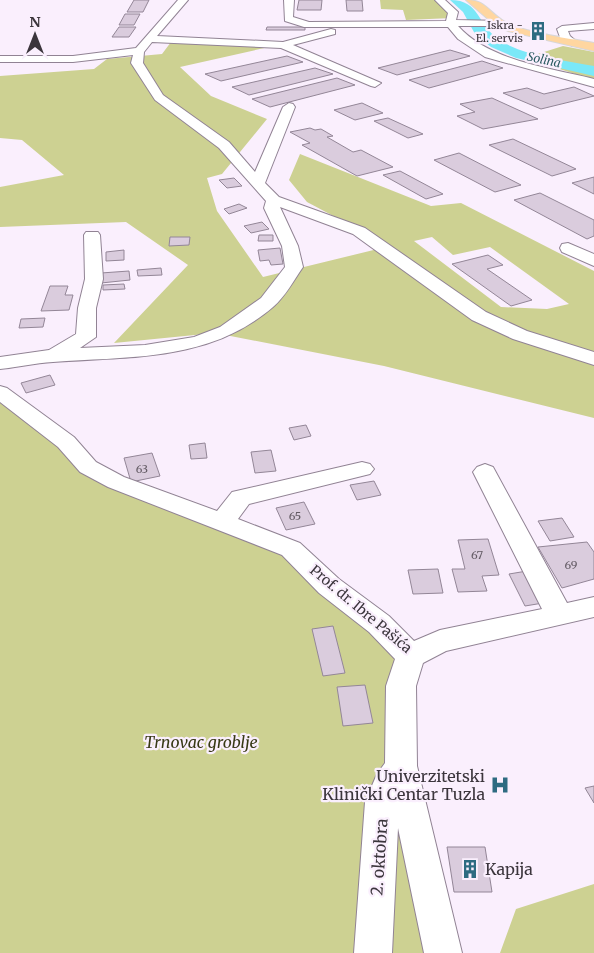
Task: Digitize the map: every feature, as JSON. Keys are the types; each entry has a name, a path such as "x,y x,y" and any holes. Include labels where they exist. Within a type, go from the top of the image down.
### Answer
{"main road":[{"path":"470,0 499,23 519,31 565,38 594,47"}],"street":[{"path":"183,0 145,45 137,64 159,97 224,145 257,184 274,200 359,231 479,316 520,335 594,359"},
{"path":"289,0 288,19 308,26 499,23"},
{"path":"440,0 453,12 450,23"},
{"path":"450,23 462,37 489,55 594,83"},
{"path":"0,59 73,59 145,45 283,45 352,26"},
{"path":"565,38 562,29 594,26"},
{"path":"283,45 375,82"},
{"path":"257,184 289,107"},
{"path":"0,363 51,356 145,351 198,342 227,331 268,302 294,267 290,246 272,208 274,200"},
{"path":"51,356 86,337 87,308 94,279 92,235"},
{"path":"568,248 594,261"},
{"name":"Prof. dr. Ibre Pašića","path":"0,392 66,442 88,467 116,482 221,524 291,549 329,586 379,624 412,656 440,641 594,607"},
{"path":"221,524 241,498 362,469"},
{"path":"485,472 560,616"},
{"path":"412,656 400,686 401,766 443,953"},
{"name":"2. oktobra","path":"373,953 382,802 389,784 401,766"}],"green space":[{"path":"380,0 436,0 452,18 406,20 403,10 381,9"},
{"path":"171,42 269,47 180,67 211,96 267,119 222,174 207,178 217,211 263,277 390,246 307,202 289,180 300,154 431,206 461,203 594,271 594,418 384,366 215,333 114,343 188,265 126,222 0,227 0,187 64,175 22,140 0,138 0,76 94,69 107,59 162,54","holes":["432,237 453,255 490,247 569,304 547,309 501,307 414,241"]},
{"path":"563,46 594,52 594,80 525,58"},
{"name":"Trnovac groblje","path":"0,392 88,467 291,549 411,656 401,686 443,953 0,953"},
{"path":"594,884 594,953 500,953 516,909"}],"building":[{"path":"134,0 149,0 143,12 127,12"},
{"path":"299,0 322,0 321,10 297,10"},
{"path":"346,0 362,0 363,11 347,11"},
{"path":"125,14 140,14 134,25 119,25"},
{"path":"119,27 136,27 129,37 112,37"},
{"path":"267,27 305,27 305,30 266,30"},
{"path":"450,50 470,56 397,75 378,68"},
{"path":"287,56 303,62 221,81 205,74"},
{"path":"482,61 503,68 429,88 409,80"},
{"path":"315,68 333,74 249,95 232,87"},
{"path":"337,78 355,85 270,107 252,99"},
{"path":"574,87 594,96 541,109 503,93 527,88 544,94"},
{"path":"492,98 538,119 483,129 457,116 475,112 460,104"},
{"path":"362,103 383,113 355,120 334,110"},
{"path":"388,118 423,134 408,138 374,121"},
{"path":"310,128 315,130 321,129 333,136 327,137 353,152 361,150 393,167 357,176 302,145 310,143 290,132"},
{"path":"513,139 576,169 552,176 489,145"},
{"path":"459,153 521,185 495,192 434,160"},
{"path":"400,171 443,194 426,199 383,175"},
{"path":"594,177 594,194 572,183"},
{"path":"234,178 242,186 227,188 219,180"},
{"path":"540,193 594,220 594,236 587,239 514,200"},
{"path":"239,204 247,208 229,214 224,209"},
{"path":"262,222 269,229 251,233 244,226"},
{"path":"259,235 273,235 273,241 258,241"},
{"path":"170,237 190,237 189,245 169,246"},
{"path":"280,248 283,264 271,265 269,260 260,261 258,250"},
{"path":"124,250 124,260 106,261 106,252"},
{"path":"488,255 503,265 487,269 532,300 511,306 452,264"},
{"path":"161,268 162,275 138,276 137,270"},
{"path":"129,271 130,280 101,283 101,273"},
{"path":"124,284 125,289 103,290 103,285"},
{"path":"50,286 68,286 65,295 73,295 69,310 41,311"},
{"path":"45,318 43,327 19,328 21,319"},
{"path":"50,375 55,385 26,393 21,383"},
{"path":"306,425 311,436 294,440 289,428"},
{"path":"205,443 207,458 191,459 189,445"},
{"path":"271,450 276,471 255,473 251,452"},
{"path":"152,453 160,476 131,482 124,458"},
{"path":"374,481 381,495 357,500 350,485"},
{"path":"304,502 315,524 286,530 276,508"},
{"path":"562,518 574,537 550,541 538,521"},
{"path":"488,539 499,575 482,576 487,591 458,592 452,569 465,569 458,540"},
{"path":"587,542 594,552 594,579 562,588 538,547"},
{"path":"438,569 443,593 413,594 408,570"},
{"path":"527,571 543,603 525,606 509,574"},
{"path":"333,626 345,673 323,676 312,629"},
{"path":"365,685 373,723 343,726 337,687"},
{"path":"594,786 594,803 585,788"},
{"name":"Kapija","path":"447,847 485,847 492,892 454,892"}],"waterway":[{"name":"Solina","path":"456,0 468,10 480,31 496,44 521,55 594,71"}],"place":[{"name":"Iskra - El. servis","path":"538,31"},
{"name":"Univerzitetski Klinički Centar Tuzla","path":"500,785"},
{"name":"Kapija","path":"470,869"}]}
